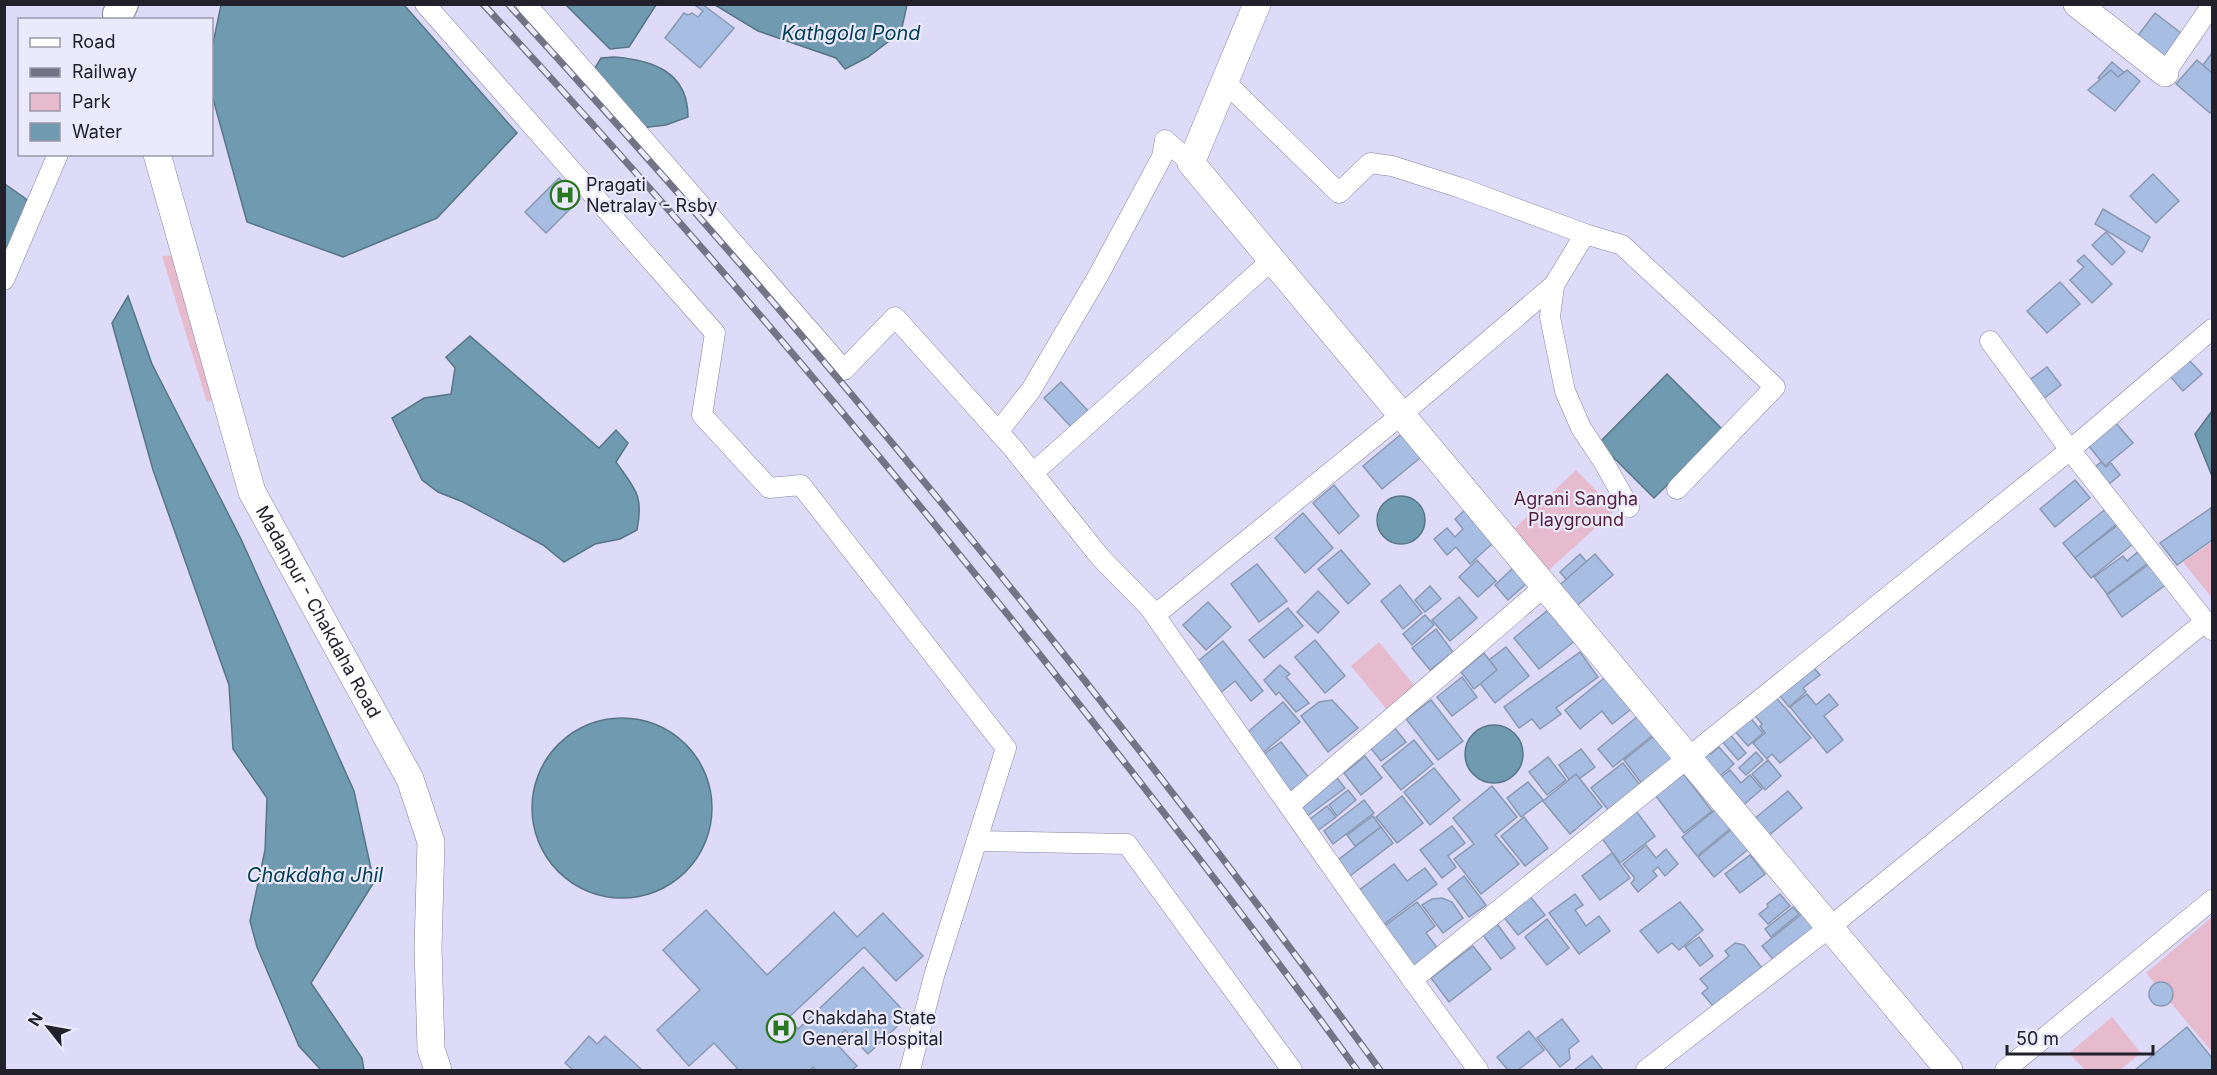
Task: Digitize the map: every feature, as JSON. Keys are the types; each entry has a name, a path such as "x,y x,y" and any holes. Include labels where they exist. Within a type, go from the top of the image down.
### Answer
{"main road":[{"path":"1257,4 1191,163 1949,1071"},
{"path":"2077,4 2165,73"},
{"name":"Madanpur - Chakdaha Road","path":"158,156 252,492 410,779 431,842 428,948 431,1049 438,1071"}],"street":[{"path":"425,4 714,333 702,415 769,488 801,485 1006,748 934,976 910,1071"},
{"path":"526,4 843,370 895,318 998,432 1100,557 1149,607 1478,1071"},
{"path":"2165,73 2212,5"},
{"path":"1225,82 1339,193 1370,163 1392,166 1622,245 1775,387 1677,489"},
{"path":"998,432 1031,390 1098,276 1162,157 1165,140 1191,163"},
{"path":"4,280 57,156"},
{"path":"1155,615 1401,415 1554,285 1585,234"},
{"path":"1033,473 1272,260"},
{"path":"1554,285 1550,317 1565,392 1581,428 1629,507"},
{"path":"1412,980 2070,450 2212,329"},
{"path":"1646,1071 2209,626 2070,450 1990,341"},
{"path":"1289,806 1544,587"},
{"path":"977,841 1127,844 1292,1071"},
{"path":"2005,1071 2212,900"}],"green space":[{"path":"181,255 220,397 207,402 162,256"},
{"name":"Agrani Sangha Playground","path":"1576,470 1615,510 1549,570 1514,529"},
{"path":"2212,542 2212,598 2183,562"},
{"path":"1379,642 1421,694 1393,717 1351,666"},
{"path":"2212,917 2212,1052 2146,973"},
{"path":"2112,1017 2141,1053 2120,1070 2085,1070 2069,1053"}],"water":[{"name":"Kathgola Pond","path":"907,4 901,32 868,57 845,69 836,58 758,31 715,5"},
{"path":"221,5 404,5 517,133 437,218 343,257 247,222 213,99 213,43"},
{"path":"566,5 656,5 629,47 610,49"},
{"path":"614,57 642,61 666,71 682,89 688,117 666,125 641,128 592,73 601,58"},
{"path":"5,184 26,199 30,215 5,269"},
{"name":"Chakdaha Jhil","path":"128,296 152,364 241,539 354,791 374,882 311,983 362,1058 364,1070 321,1070 299,1046 257,947 250,921 265,850 267,798 233,749 229,685 153,470 112,323"},
{"path":"470,336 599,448 616,430 628,443 616,462 636,493 639,508 637,530 620,539 595,544 564,562 543,545 463,502 438,492 422,480 392,418 424,398 451,394 455,368 446,357"},
{"path":"1667,374 1723,430 1654,498 1599,443"},
{"path":"2212,411 2212,476 2195,434"},
{"path":"1396,496 1406,496 1418,503 1425,515 1425,525 1418,537 1406,544 1396,544 1381,533 1377,525 1377,515 1388,500"},
{"path":"622,718 656,725 672,733 686,744 697,758 705,774 712,808 705,842 697,858 686,872 672,883 656,891 622,898 588,891 572,883 558,872 547,858 539,842 532,808 539,774 547,758 558,744 572,733 588,725"},
{"path":"1494,725 1505,727 1515,733 1521,743 1523,754 1521,765 1515,775 1505,781 1494,783 1483,781 1473,775 1467,765 1465,754 1467,743 1473,733 1483,727"}],"building":[{"path":"702,4 734,28 700,68 665,38 684,13 688,15 692,13 698,17 703,11 696,6"},
{"path":"2155,13 2186,37 2167,62 2136,38"},
{"path":"2212,53 2212,79 2200,69"},
{"path":"2197,60 2212,73 2212,111 2210,113 2176,84"},
{"path":"2112,62 2132,79 2118,95 2098,78"},
{"path":"2111,70 2118,77 2127,70 2140,81 2115,111 2088,90"},
{"path":"2153,174 2179,201 2156,223 2130,196"},
{"path":"559,178 580,199 546,233 525,212"},
{"path":"2103,209 2150,237 2142,252 2095,224"},
{"path":"2106,232 2125,252 2112,265 2092,245"},
{"path":"2084,255 2112,284 2092,303 2070,280 2084,267 2077,261"},
{"path":"2060,282 2080,304 2047,333 2027,311"},
{"path":"2189,360 2202,374 2183,391 2170,376"},
{"path":"2047,367 2061,385 2038,403 2024,384"},
{"path":"1061,382 1091,414 1074,430 1044,398"},
{"path":"2116,423 2133,443 2105,466 2088,445"},
{"path":"1405,431 1425,454 1382,489 1363,466"},
{"path":"2101,462 2106,467 2111,463 2120,475 2108,485 2095,467"},
{"path":"2075,480 2090,498 2055,527 2040,509"},
{"path":"1334,485 1359,516 1339,534 1313,503"},
{"path":"2107,508 2118,523 2075,558 2063,543"},
{"path":"2211,508 2212,540 2177,565 2160,543"},
{"path":"1465,510 1493,543 1470,564 1456,547 1447,555 1434,539 1447,528 1455,537 1463,529 1455,519"},
{"path":"1303,513 1333,548 1305,573 1275,538"},
{"path":"2119,524 2134,543 2091,578 2075,558"},
{"path":"1341,550 1370,584 1348,604 1318,569"},
{"path":"2139,551 2152,560 2107,594 2094,577 2123,556 2127,561"},
{"path":"1580,554 1597,574 1577,592 1560,572"},
{"path":"1595,554 1613,575 1573,609 1555,589"},
{"path":"1477,560 1496,581 1478,597 1459,577"},
{"path":"2152,562 2168,583 2122,617 2107,595"},
{"path":"1257,564 1287,601 1259,622 1231,584"},
{"path":"1514,567 1528,582 1508,600 1495,585"},
{"path":"1400,585 1422,613 1403,629 1381,601"},
{"path":"1430,586 1441,599 1425,612 1415,600"},
{"path":"1318,591 1339,612 1318,633 1297,612"},
{"path":"1459,597 1477,618 1450,641 1432,620"},
{"path":"1208,602 1231,627 1206,650 1183,625"},
{"path":"1554,605 1580,637 1539,669 1514,638"},
{"path":"1288,608 1303,626 1264,658 1249,640"},
{"path":"1425,615 1434,625 1412,645 1403,634"},
{"path":"1436,629 1453,652 1430,670 1412,648"},
{"path":"1315,640 1345,676 1325,693 1295,657"},
{"path":"1223,641 1263,691 1251,701 1235,681 1219,694 1194,664"},
{"path":"1506,647 1529,676 1495,703 1472,673"},
{"path":"1580,652 1598,677 1556,708 1561,714 1540,729 1532,719 1519,728 1504,707"},
{"path":"1484,653 1497,670 1474,689 1461,672"},
{"path":"1280,665 1290,674 1286,677 1309,703 1296,712 1279,692 1276,695 1264,680"},
{"path":"1814,668 1820,675 1803,688 1806,692 1789,707 1777,692"},
{"path":"1608,675 1634,707 1612,724 1602,711 1580,729 1565,710"},
{"path":"1462,677 1477,697 1452,716 1437,697"},
{"path":"1807,694 1816,705 1829,694 1838,705 1824,716 1843,740 1827,753 1790,707"},
{"path":"1774,695 1811,738 1780,763 1772,754 1767,759 1753,743 1765,733 1760,726 1762,724 1753,713"},
{"path":"1332,700 1358,728 1328,752 1301,716 1319,702"},
{"path":"1431,700 1463,741 1438,760 1406,719"},
{"path":"1283,702 1300,722 1259,756 1243,736"},
{"path":"1748,715 1763,733 1748,746 1733,729"},
{"path":"1638,716 1653,735 1613,767 1598,749"},
{"path":"1394,727 1406,742 1381,761 1369,746"},
{"path":"1659,732 1681,761 1646,789 1624,760"},
{"path":"1728,732 1746,753 1738,760 1720,739"},
{"path":"1414,740 1433,764 1401,790 1382,766"},
{"path":"1281,742 1313,783 1292,799 1260,757"},
{"path":"1705,747 1711,754 1719,747 1734,764 1713,782 1692,758"},
{"path":"1581,749 1595,767 1572,784 1559,765"},
{"path":"1756,752 1763,760 1746,775 1739,768"},
{"path":"1365,756 1382,778 1361,795 1344,773"},
{"path":"1548,757 1566,780 1547,795 1529,772"},
{"path":"1768,760 1781,776 1765,790 1752,774"},
{"path":"1623,763 1644,790 1612,815 1591,788"},
{"path":"1434,768 1460,800 1430,825 1404,792"},
{"path":"1730,770 1741,783 1750,775 1762,789 1741,807 1714,783"},
{"path":"1683,773 1712,811 1684,833 1655,795"},
{"path":"1334,774 1345,788 1302,820 1292,807"},
{"path":"1576,774 1602,807 1570,834 1543,801"},
{"path":"1528,782 1543,800 1521,817 1507,798"},
{"path":"1492,786 1517,817 1495,835 1519,864 1481,894 1454,859 1474,844 1453,818"},
{"path":"1348,790 1356,800 1337,816 1329,805"},
{"path":"1788,791 1802,808 1762,841 1748,824"},
{"path":"1402,796 1423,823 1397,843 1376,817"},
{"path":"1364,800 1374,813 1333,844 1324,831"},
{"path":"1327,806 1336,817 1313,834 1305,823"},
{"path":"1633,807 1655,836 1620,863 1598,833"},
{"path":"1716,809 1731,828 1697,856 1682,837"},
{"path":"1373,816 1381,827 1355,846 1347,835"},
{"path":"1524,817 1548,848 1525,866 1501,836"},
{"path":"1452,826 1465,843 1448,856 1456,867 1442,878 1420,850"},
{"path":"1381,827 1393,843 1350,876 1338,860"},
{"path":"1733,828 1750,848 1714,877 1698,857"},
{"path":"1646,845 1656,858 1666,849 1678,864 1665,876 1658,867 1653,871 1657,876 1638,892 1631,883 1634,877 1623,864"},
{"path":"1612,853 1630,878 1600,900 1582,876"},
{"path":"1750,855 1765,874 1740,893 1725,874"},
{"path":"1394,864 1407,881 1425,868 1437,884 1379,928 1354,894"},
{"path":"1464,876 1486,905 1469,917 1448,889"},
{"path":"1575,894 1583,905 1575,910 1586,926 1599,916 1610,931 1579,954 1549,913"},
{"path":"1780,894 1790,906 1768,924 1759,914"},
{"path":"1529,895 1545,915 1518,935 1502,915"},
{"path":"1442,898 1452,902 1463,918 1443,933 1422,905 1432,899"},
{"path":"1417,902 1435,926 1426,933 1442,954 1422,968 1406,966 1379,930"},
{"path":"1680,902 1703,930 1679,950 1672,943 1658,953 1640,931"},
{"path":"1793,907 1799,914 1771,937 1765,929"},
{"path":"1809,908 1823,926 1776,963 1762,946"},
{"path":"706,910 767,975 834,912 857,937 883,913 923,956 896,981 864,947 788,1018 798,1029 863,967 908,1016 868,1054 845,1030 834,1041 857,1066 852,1070 816,1070 813,1067 810,1070 735,1070 737,1068 714,1043 689,1066 657,1030 700,990 663,950"},
{"path":"1547,919 1569,948 1547,965 1525,937"},
{"path":"1497,924 1515,948 1501,959 1483,935"},
{"path":"1699,937 1713,956 1700,966 1685,947"},
{"path":"1735,943 1744,945 1762,968 1713,1006 1702,993 1708,988 1700,979 1729,956 1725,951"},
{"path":"1473,946 1491,969 1449,1002 1431,978"},
{"path":"2161,982 2170,985 2173,994 2170,1003 2161,1006 2152,1003 2149,994 2152,985"},
{"path":"1562,1019 1579,1041 1569,1049 1570,1059 1560,1067 1537,1038"},
{"path":"2187,1027 2212,1058 2212,1070 2135,1070"},
{"path":"1529,1031 1544,1050 1518,1070 1508,1070 1497,1057"},
{"path":"589,1036 597,1044 605,1036 642,1070 573,1070 565,1063"},
{"path":"1592,1056 1603,1070 1574,1070"}],"railway":[{"path":"483,4 704,250 917,503 1170,821 1357,1070"},
{"path":"508,4 737,261 959,525 1174,794 1380,1070"}],"place":[{"name":"Pragati Netralay - Rsby","path":"565,195"},
{"name":"Chakdaha State General Hospital","path":"781,1028"}]}
